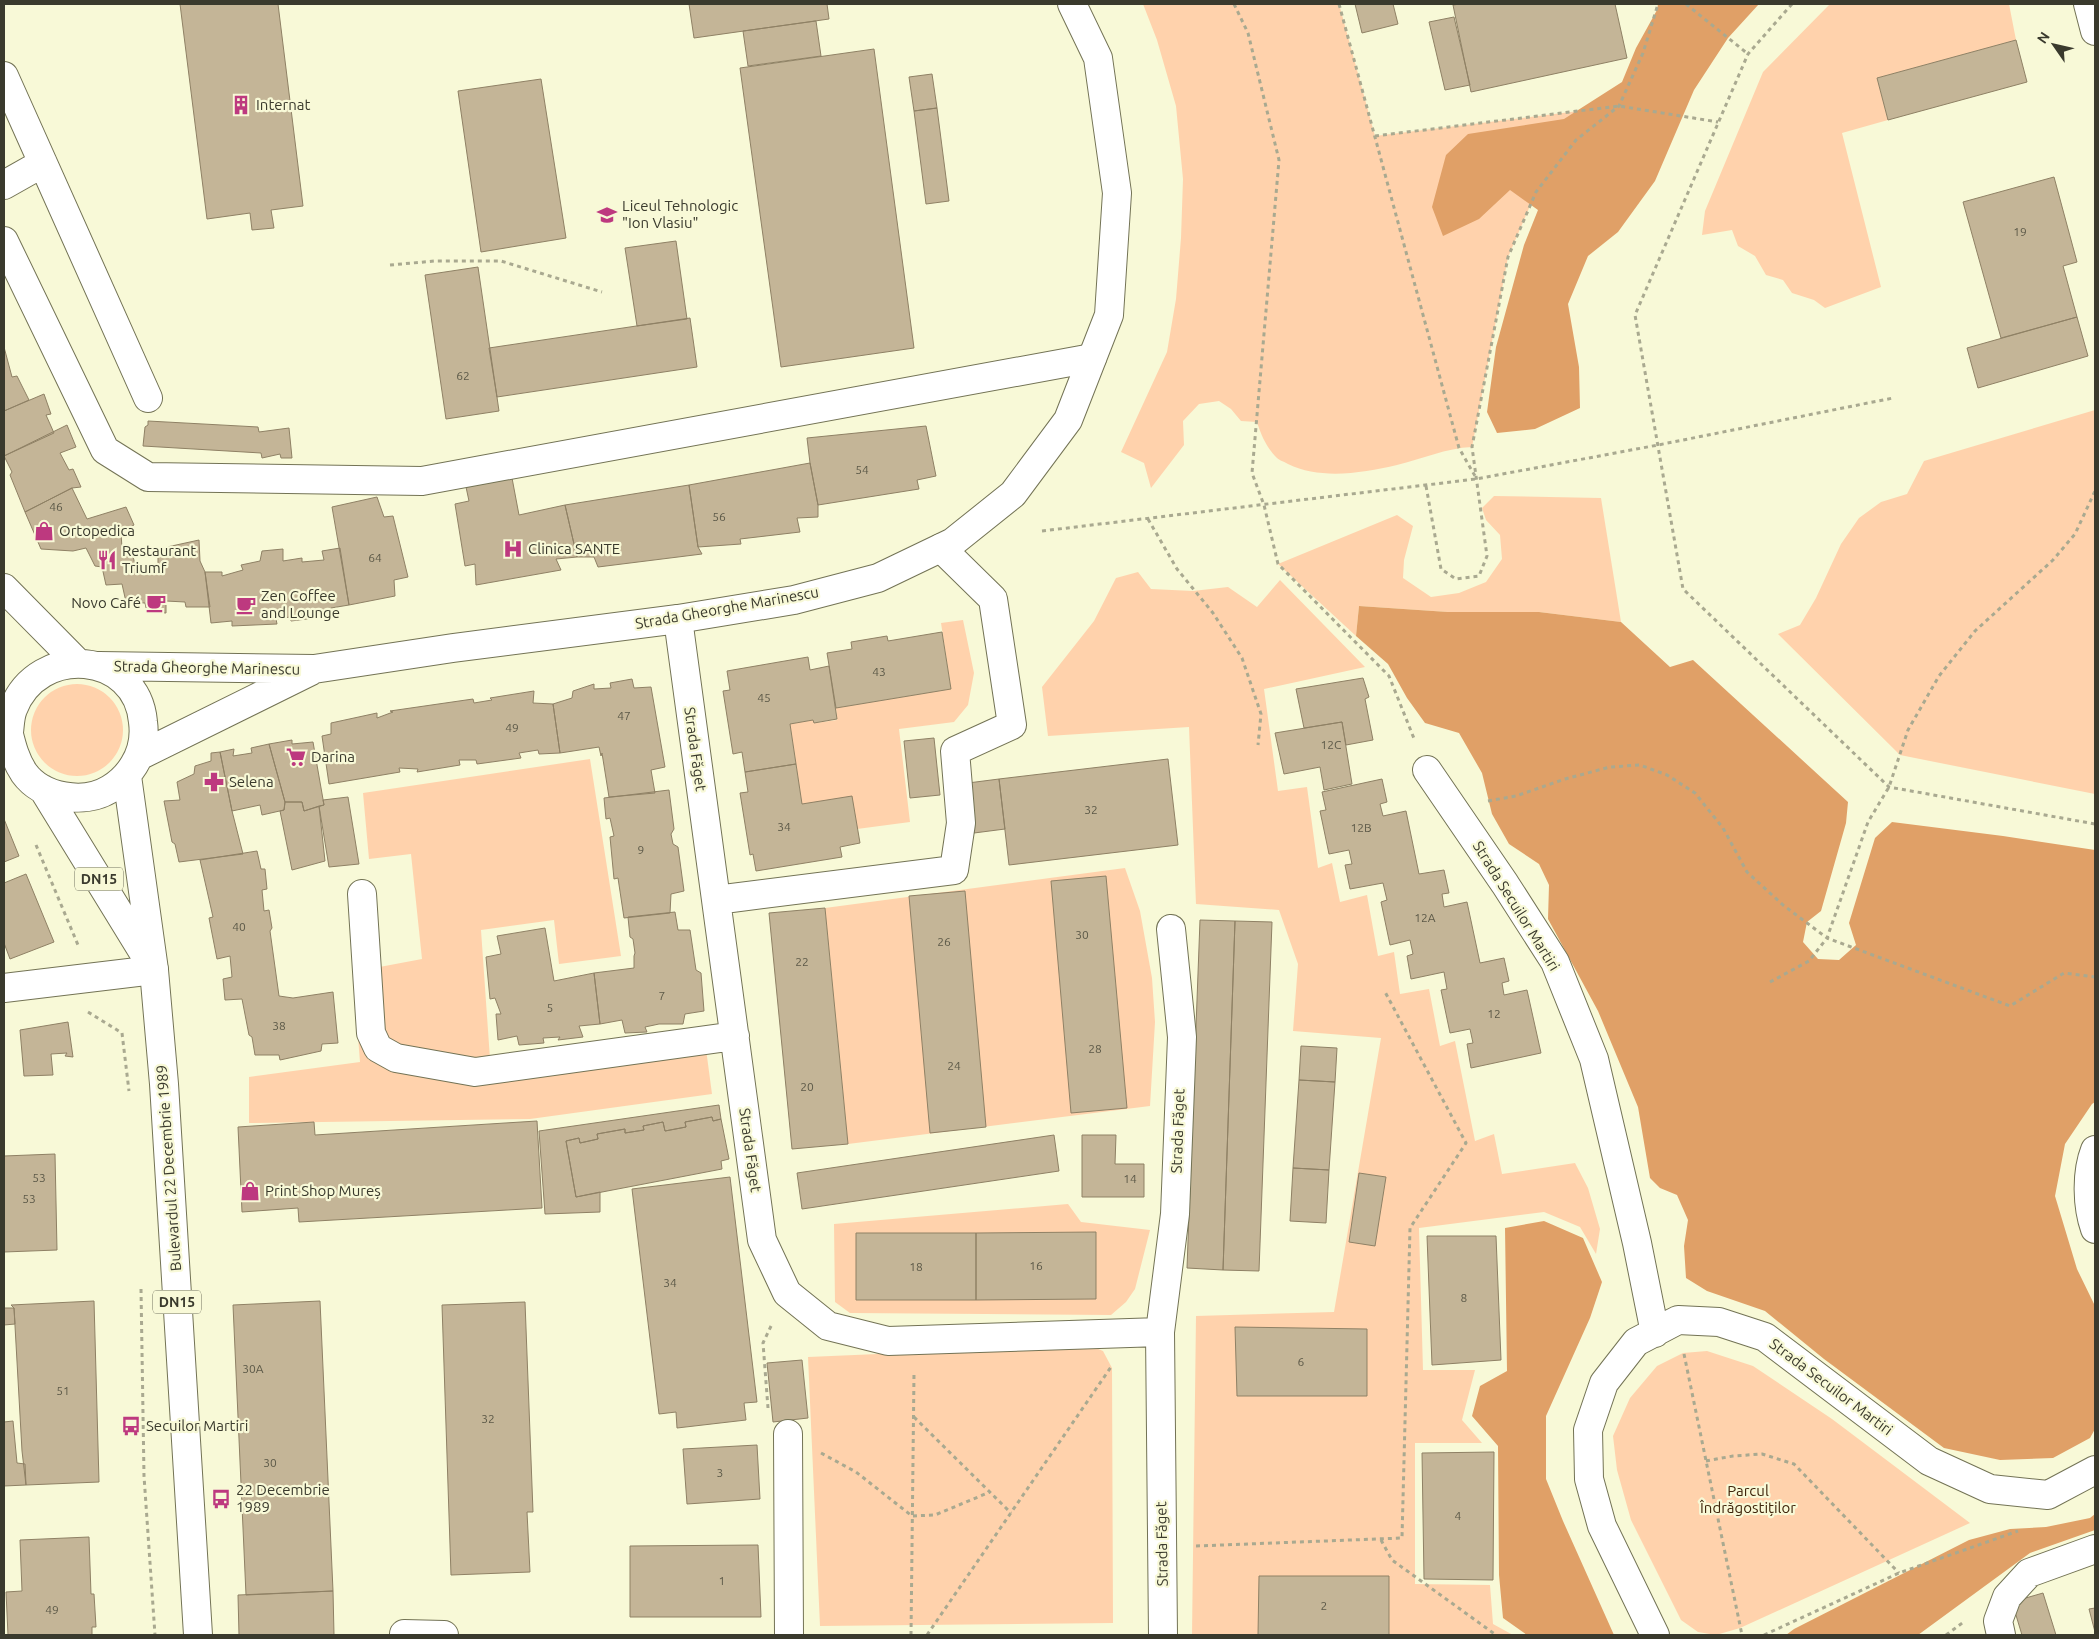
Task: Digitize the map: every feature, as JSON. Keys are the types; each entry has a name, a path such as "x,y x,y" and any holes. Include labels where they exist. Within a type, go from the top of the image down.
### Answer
{"street":[{"name":"Strada Gheorghe Marinescu","path":"89,664 314,669 452,648 678,619 794,600 878,578 953,542 1013,494 1068,420 1109,315 1117,193 1098,58 1072,4"},
{"path":"4,76 148,398"},
{"path":"4,185 43,163"},
{"path":"4,241 105,450 148,477 422,481 1092,358"},
{"path":"716,900 954,870 961,823 955,751 1012,725 993,599 941,548"},
{"name":"Bulevardul 22 Decembrie 1989","path":"4,588 89,664 118,677 134,692 142,712 144,734 133,766 164,1084 198,1635"},
{"name":"Strada Făget","path":"678,619 762,1240 787,1293 828,1326 888,1341 1160,1332"},
{"name":"Bulevardul 22 Decembrie 1989","path":"89,664 57,666 37,675 22,691 6,724 14,754 25,774 43,789 154,970"},
{"name":"Strada Gheorghe Marinescu","path":"133,766 314,669"},
{"name":"Bulevardul 22 Decembrie 1989","path":"43,789 64,797 87,797 109,790 133,766"},
{"name":"Strada Secuilor Martiri","path":"1427,770 1505,884 1555,962 1594,1059 1653,1323"},
{"path":"362,894 371,1033 378,1048 396,1058 475,1072 735,1036"},
{"name":"Strada Făget","path":"1163,1635 1160,1332 1175,1214 1182,1037 1172,929"},
{"path":"4,988 154,970"},
{"path":"2095,1150 2090,1163 2090,1215 2095,1229"},
{"name":"Strada Secuilor Martiri","path":"1655,1635 1602,1526 1589,1479 1588,1430 1604,1382 1653,1323 1678,1320 1719,1322 1765,1337 1929,1462 1990,1489 2048,1494 2095,1470"},
{"path":"788,1434 789,1635"},
{"path":"2000,1635 1998,1621 2007,1597 2029,1573 2095,1549"},
{"path":"404,1634 444,1635"}],"path":[{"path":"1234,4 1248,33 1279,160 1252,473 1264,505 1278,564 1389,676 1427,770"},
{"path":"1339,4 1459,448 1476,479"},
{"path":"1426,486 1441,569 1456,578 1479,576 1487,556 1472,447 1508,257 1536,192 1576,140 1619,106 1643,53 1658,4"},
{"path":"1686,4 1748,54"},
{"path":"1792,4 1748,54 1634,314 1683,589 1889,787 2095,824"},
{"path":"1375,136 1619,106 1718,122"},
{"path":"390,265 435,261 501,260 602,292"},
{"path":"1042,531 1476,479 1893,398"},
{"path":"1770,982 1809,962 1827,938 1868,822 1889,787 1908,730 1940,676 1975,631 2053,560 2075,534 2095,491"},
{"path":"1148,519 1177,569 1213,613 1242,658 1261,714 1258,745"},
{"path":"1452,807 1516,796 1565,779 1610,767 1640,765 1668,775 1695,793 1723,828 1747,872 1784,905 1827,938 2010,1006 2064,973 2095,977"},
{"path":"33,838 81,952"},
{"path":"1190,1546 1402,1538 1410,1228 1466,1143 1384,990"},
{"path":"87,1009 88,1013 122,1033 130,1100"},
{"path":"141,1288 144,1476 155,1635"},
{"path":"774,1320 763,1343 770,1426 856,1472 912,1516 935,1515 990,1492"},
{"path":"1683,1353 1742,1635"},
{"path":"927,1635 1113,1365"},
{"path":"911,1635 914,1367"},
{"path":"914,1417 1011,1513"},
{"path":"1706,1461 1733,1456 1762,1454 1794,1464 1899,1573"},
{"path":"1764,1635 1899,1573 2018,1531"},
{"path":"1380,1539 1392,1560 1496,1635"}],"green space":[{"path":"1143,4 1339,4 1375,136 1619,106 1536,192 1508,257 1472,447 1453,449 1397,465 1370,470 1342,473 1314,472 1301,469 1278,459 1266,444 1257,422 1241,421 1231,409 1219,401 1199,404 1183,421 1184,445 1151,488 1144,463 1121,452 1167,352 1176,299 1181,238 1183,179 1176,106 1157,40"},
{"path":"1830,4 2009,4 2016,40 1877,78 1888,120 1842,133 1881,287 1825,308 1814,300 1792,293 1783,280 1766,275 1755,256 1738,246 1732,230 1702,235 1705,211 1763,72"},
{"path":"2095,410 2095,794 1900,755 1778,634 1800,625 1816,598 1841,544 1859,518 1881,502 1907,494 1924,461"},
{"path":"1494,496 1601,498 1621,622 1539,612 1448,612 1359,606 1356,636 1278,564 1397,515 1413,526 1404,560 1403,578 1431,597 1459,593 1486,582 1502,559 1500,535 1486,520 1482,508"},
{"path":"1138,572 1151,589 1193,591 1228,587 1257,607 1280,580 1365,667 1264,689 1278,791 1307,787 1318,868 1332,863 1340,902 1367,895 1378,956 1394,952 1400,994 1429,989 1440,1046 1455,1041 1475,1141 1494,1134 1502,1174 1575,1163 1588,1188 1600,1229 1596,1254 1580,1227 1544,1212 1419,1228 1423,1370 1475,1370 1462,1420 1482,1443 1415,1443 1415,1584 1490,1585 1493,1624 1513,1635 1192,1635 1196,1316 1334,1312 1381,1038 1293,1031 1298,964 1279,910 1196,904 1189,727 1048,736 1042,687 1094,621 1116,578"},
{"path":"963,620 974,673 968,705 954,722 899,729 910,822 857,829 802,804 790,724 813,720 815,723 837,720 836,708 951,689 941,623"},
{"path":"77,684 95,687 110,697 120,712 123,730 120,748 110,763 95,773 77,776 59,773 44,763 34,748 31,730 34,712 44,697 59,687"},
{"path":"590,759 621,956 559,964 554,920 481,930 490,1059 706,1049 712,1094 530,1119 249,1123 249,1077 360,1062 353,972 422,959 411,854 369,859 363,793"},
{"path":"1125,868 1140,911 1152,978 1155,1022 1150,1106 848,1144 825,908"},
{"path":"1068,1204 1081,1222 1150,1230 1135,1289 1126,1302 1111,1315 850,1313 835,1302 834,1224"},
{"path":"1089,1345 1103,1351 1112,1368 1113,1623 820,1626 808,1357"},
{"name":"Parcul Îndrăgostiților","path":"1707,1351 1753,1366 1832,1419 1970,1523 1740,1628 1716,1635 1698,1632 1681,1620 1631,1520 1617,1470 1613,1436 1630,1398 1657,1366 1683,1353"}],"shaded area":[{"path":"1658,4 1759,4 1728,38 1694,90 1655,181 1618,232 1588,256 1568,304 1579,367 1580,408 1535,429 1497,433 1487,412 1496,347 1524,245 1538,210 1510,190 1479,219 1443,236 1432,207 1446,155 1468,134 1564,119 1622,82 1636,48 1657,10"},
{"path":"1359,606 1448,612 1539,612 1621,622 1670,667 1693,660 1848,802 1846,823 1821,911 1807,922 1803,942 1818,959 1839,960 1856,945 1849,923 1875,838 1892,822 2095,850 2095,1102 2065,1144 2055,1196 2077,1269 2095,1306 2095,1429 2090,1438 2053,1458 2000,1460 1944,1448 1824,1359 1765,1311 1707,1291 1686,1278 1684,1246 1688,1220 1677,1195 1660,1188 1650,1178 1638,1107 1598,1011 1548,919 1549,885 1539,864 1509,844 1492,814 1482,773 1459,733 1425,723 1407,698 1388,664 1356,636"},
{"path":"1544,1221 1583,1238 1602,1282 1590,1318 1546,1416 1546,1479 1614,1635 1527,1635 1503,1618 1499,1575 1498,1446 1472,1416 1480,1386 1507,1371 1505,1228"},
{"path":"2095,1514 2095,1530 2030,1553 1918,1635 1786,1635 1794,1629 1969,1540 2010,1529 2046,1527 2090,1518"}],"building":[{"name":"Internat","path":"180,4 278,4 303,206 271,210 274,228 252,230 250,213 207,219"},
{"path":"689,4 827,4 829,19 694,38"},
{"path":"1355,4 1393,4 1398,24 1362,33"},
{"path":"1615,4 1627,58 1471,92 1453,5"},
{"path":"1454,17 1470,85 1445,90 1429,22"},
{"path":"816,21 821,56 748,66 743,31"},
{"path":"2016,40 2027,82 1888,120 1877,78"},
{"path":"874,49 914,348 781,367 740,68"},
{"path":"932,74 937,108 914,111 909,77"},
{"path":"541,79 566,238 481,252 458,91"},
{"path":"937,108 949,201 926,204 914,111"},
{"path":"2054,177 2077,262 2063,266 2077,317 2001,338 1963,202"},
{"path":"676,241 687,319 637,326 625,248"},
{"path":"478,267 499,411 446,419 425,275"},
{"path":"2077,317 2088,356 1978,388 1967,348"},
{"path":"690,318 697,367 497,397 489,348"},
{"path":"4,347 12,377 17,376 29,400 4,411"},
{"path":"44,394 51,414 46,415 54,433 4,456 4,411"},
{"path":"148,421 258,427 259,432 289,428 292,458 281,458 280,454 262,458 261,453 143,446 145,427 148,425"},
{"path":"67,425 76,447 60,453 69,470 73,469 81,487 72,488 25,512 10,475 12,472 4,456"},
{"path":"926,426 936,476 917,480 919,489 818,505 807,438"},
{"path":"810,463 818,505 818,517 797,518 800,532 740,539 741,544 698,547 689,485"},
{"path":"512,478 519,515 565,505 577,557 556,559 561,570 476,585 475,564 465,566 455,504 469,501 466,487"},
{"path":"689,485 698,547 702,554 598,567 594,557 577,557 565,505"},
{"path":"72,488 87,519 126,507 134,525 121,532 122,549 131,547 135,565 158,565 158,549 199,540 200,561 205,572 210,607 186,607 185,602 166,601 166,613 147,612 145,603 126,602 122,584 106,585 102,567 95,566 86,548 73,551 41,549 25,512"},
{"path":"377,497 384,517 393,516 408,577 394,580 395,596 349,605 332,507"},
{"path":"340,548 349,605 331,608 330,616 291,621 290,617 276,619 277,624 232,626 232,621 211,623 205,572 222,572 222,576 243,570 241,565 260,561 262,551 283,549 283,561 302,558 302,562 324,560 322,551"},
{"path":"942,632 951,689 836,708 827,653 852,649 851,642 887,636 888,641"},
{"path":"808,657 810,670 829,666 837,719 814,723 813,720 790,724 796,764 745,772 742,752 733,754 723,691 730,690 727,671"},
{"path":"1363,678 1369,697 1365,699 1373,740 1346,745 1342,722 1304,728 1296,689"},
{"path":"632,679 634,688 651,687 665,767 651,770 655,793 609,797 602,753 601,756 599,747 560,753 553,704 572,698 573,691 594,684 594,689 611,688 610,683"},
{"path":"534,691 533,703 553,704 560,753 539,754 538,750 519,753 521,758 477,764 476,760 459,760 460,765 417,772 418,769 399,768 400,772 329,784 322,736 331,734 331,723 377,713 377,718 393,712 390,711 473,699 474,703 492,700 490,698"},
{"path":"1342,722 1352,784 1324,790 1320,767 1284,774 1275,733"},
{"path":"934,738 940,795 910,798 904,741"},
{"path":"292,740 292,744 313,742 324,805 304,811 302,802 285,802 269,744"},
{"path":"269,744 285,802 284,810 262,815 260,805 232,811 220,752 234,749 233,756 252,753 251,748"},
{"path":"220,752 243,854 179,862 175,844 172,842 164,801 180,800 177,782 194,774 195,766 211,761 211,753"},
{"path":"1168,759 1178,845 1009,865 999,779"},
{"path":"796,764 802,804 852,796 860,843 840,847 842,857 756,871 753,854 750,855 740,793 748,792 745,772"},
{"path":"999,779 1005,829 974,833 968,783"},
{"path":"1382,779 1387,802 1380,804 1383,816 1406,811 1419,874 1444,870 1449,893 1442,894 1444,907 1467,902 1480,963 1504,958 1509,981 1502,983 1504,995 1527,990 1541,1053 1471,1068 1467,1044 1473,1043 1470,1029 1450,1033 1441,990 1447,989 1444,972 1411,979 1407,956 1413,954 1410,940 1390,945 1381,902 1387,900 1383,883 1350,889 1345,865 1352,864 1349,850 1329,854 1320,811 1326,810 1322,792"},
{"path":"669,790 674,829 671,834 673,844 678,847 684,891 671,894 670,913 624,918 618,878 614,879 610,837 614,836 610,818 606,819 604,798"},
{"path":"348,797 359,864 329,867 319,806 324,805 323,800"},
{"path":"285,802 302,802 304,811 319,806 325,861 292,870 280,811 284,810"},
{"path":"4,819 19,856 4,862"},
{"path":"257,851 261,869 265,869 267,889 262,890 264,911 269,910 279,996 293,998 333,992 338,1043 322,1044 321,1051 280,1060 279,1055 255,1055 242,999 225,1000 223,979 232,977 230,956 217,959 209,918 213,917 200,860"},
{"path":"26,874 54,942 10,959 4,943 4,883"},
{"path":"1106,876 1127,1108 1071,1113 1051,881"},
{"path":"965,891 986,1127 930,1133 909,896"},
{"path":"825,908 848,1144 792,1149 769,913"},
{"path":"675,912 678,930 690,930 696,970 701,973 704,1011 685,1014 683,1024 659,1024 645,1027 647,1032 625,1033 622,1020 600,1024 594,973 634,968 635,953 633,939 630,937 628,917"},
{"path":"1200,920 1235,921 1223,1270 1187,1268"},
{"path":"1235,921 1272,922 1259,1271 1223,1270"},
{"path":"545,928 554,981 594,973 600,1024 579,1026 583,1037 558,1040 560,1037 543,1038 544,1043 519,1045 517,1036 498,1040 496,1014 501,1014 495,998 490,999 486,957 501,954 497,936"},
{"path":"68,1022 73,1057 65,1056 67,1053 51,1054 53,1075 24,1076 20,1030"},
{"path":"1301,1046 1337,1048 1335,1082 1299,1080"},
{"path":"1299,1080 1335,1082 1329,1170 1293,1168"},
{"path":"719,1105 721,1119 713,1121 712,1117 685,1122 686,1127 665,1131 663,1122 643,1126 644,1130 625,1133 625,1129 597,1134 598,1139 580,1143 579,1138 566,1141 576,1197 600,1192 600,1212 545,1214 539,1131"},
{"path":"712,1117 713,1121 721,1119 729,1159 721,1161 722,1169 576,1197 566,1141 579,1138 580,1143 598,1139 597,1134 625,1129 625,1133 644,1130 643,1126 663,1122 665,1131 686,1127 685,1122"},
{"path":"537,1121 542,1208 299,1222 298,1208 242,1212 238,1127 314,1122 315,1135"},
{"path":"1054,1135 1059,1171 802,1209 797,1173"},
{"path":"1082,1135 1116,1135 1115,1164 1144,1164 1144,1197 1082,1197"},
{"path":"55,1154 57,1250 4,1252 4,1156"},
{"path":"1293,1168 1329,1170 1326,1223 1290,1221"},
{"path":"1359,1173 1386,1177 1375,1246 1349,1242"},
{"path":"730,1177 757,1402 744,1403 746,1420 677,1428 676,1412 659,1414 632,1189"},
{"path":"1096,1232 1096,1299 976,1300 976,1233"},
{"path":"856,1233 976,1233 976,1300 856,1300"},
{"path":"1427,1236 1496,1236 1501,1360 1432,1365"},
{"path":"94,1301 99,1482 26,1485 22,1451 14,1308 11,1305"},
{"path":"320,1301 333,1591 246,1595 233,1305"},
{"path":"525,1302 533,1512 527,1512 530,1572 451,1575 442,1305"},
{"path":"4,1308 14,1308 15,1324 4,1325"},
{"path":"1235,1327 1367,1329 1367,1396 1237,1396"},
{"path":"802,1360 808,1418 773,1422 767,1363"},
{"path":"13,1421 17,1463 25,1464 26,1485 4,1486 4,1422"},
{"path":"757,1445 760,1499 687,1504 683,1449"},
{"path":"1494,1452 1493,1580 1424,1579 1422,1453"},
{"path":"89,1537 91,1594 94,1594 96,1627 92,1627 92,1635 8,1635 6,1592 22,1591 20,1540"},
{"path":"758,1545 761,1617 630,1617 630,1546"},
{"path":"1259,1576 1389,1576 1389,1635 1258,1635"},
{"path":"333,1591 334,1635 239,1635 238,1595"},
{"path":"2043,1593 2056,1635 2022,1635 2012,1602"},
{"path":"2095,1608 2095,1632 2089,1609"}],"place":[{"name":"Internat","path":"241,105"},
{"name":"Liceul Tehnologic \"Ion Vlasiu\"","path":"607,215"},
{"name":"Ortopedica","path":"44,531"},
{"name":"Clinica SANTE","path":"513,549"},
{"name":"Restaurant Triumf","path":"107,560"},
{"name":"Novo Café","path":"156,603"},
{"name":"Zen Coffee and Lounge","path":"246,605"},
{"name":"Darina","path":"296,757"},
{"name":"Selena","path":"214,782"},
{"name":"Print Shop Mureș","path":"250,1191"},
{"name":"Secuilor Martiri","path":"131,1426"},
{"name":"22 Decembrie 1989","path":"221,1499"}]}
